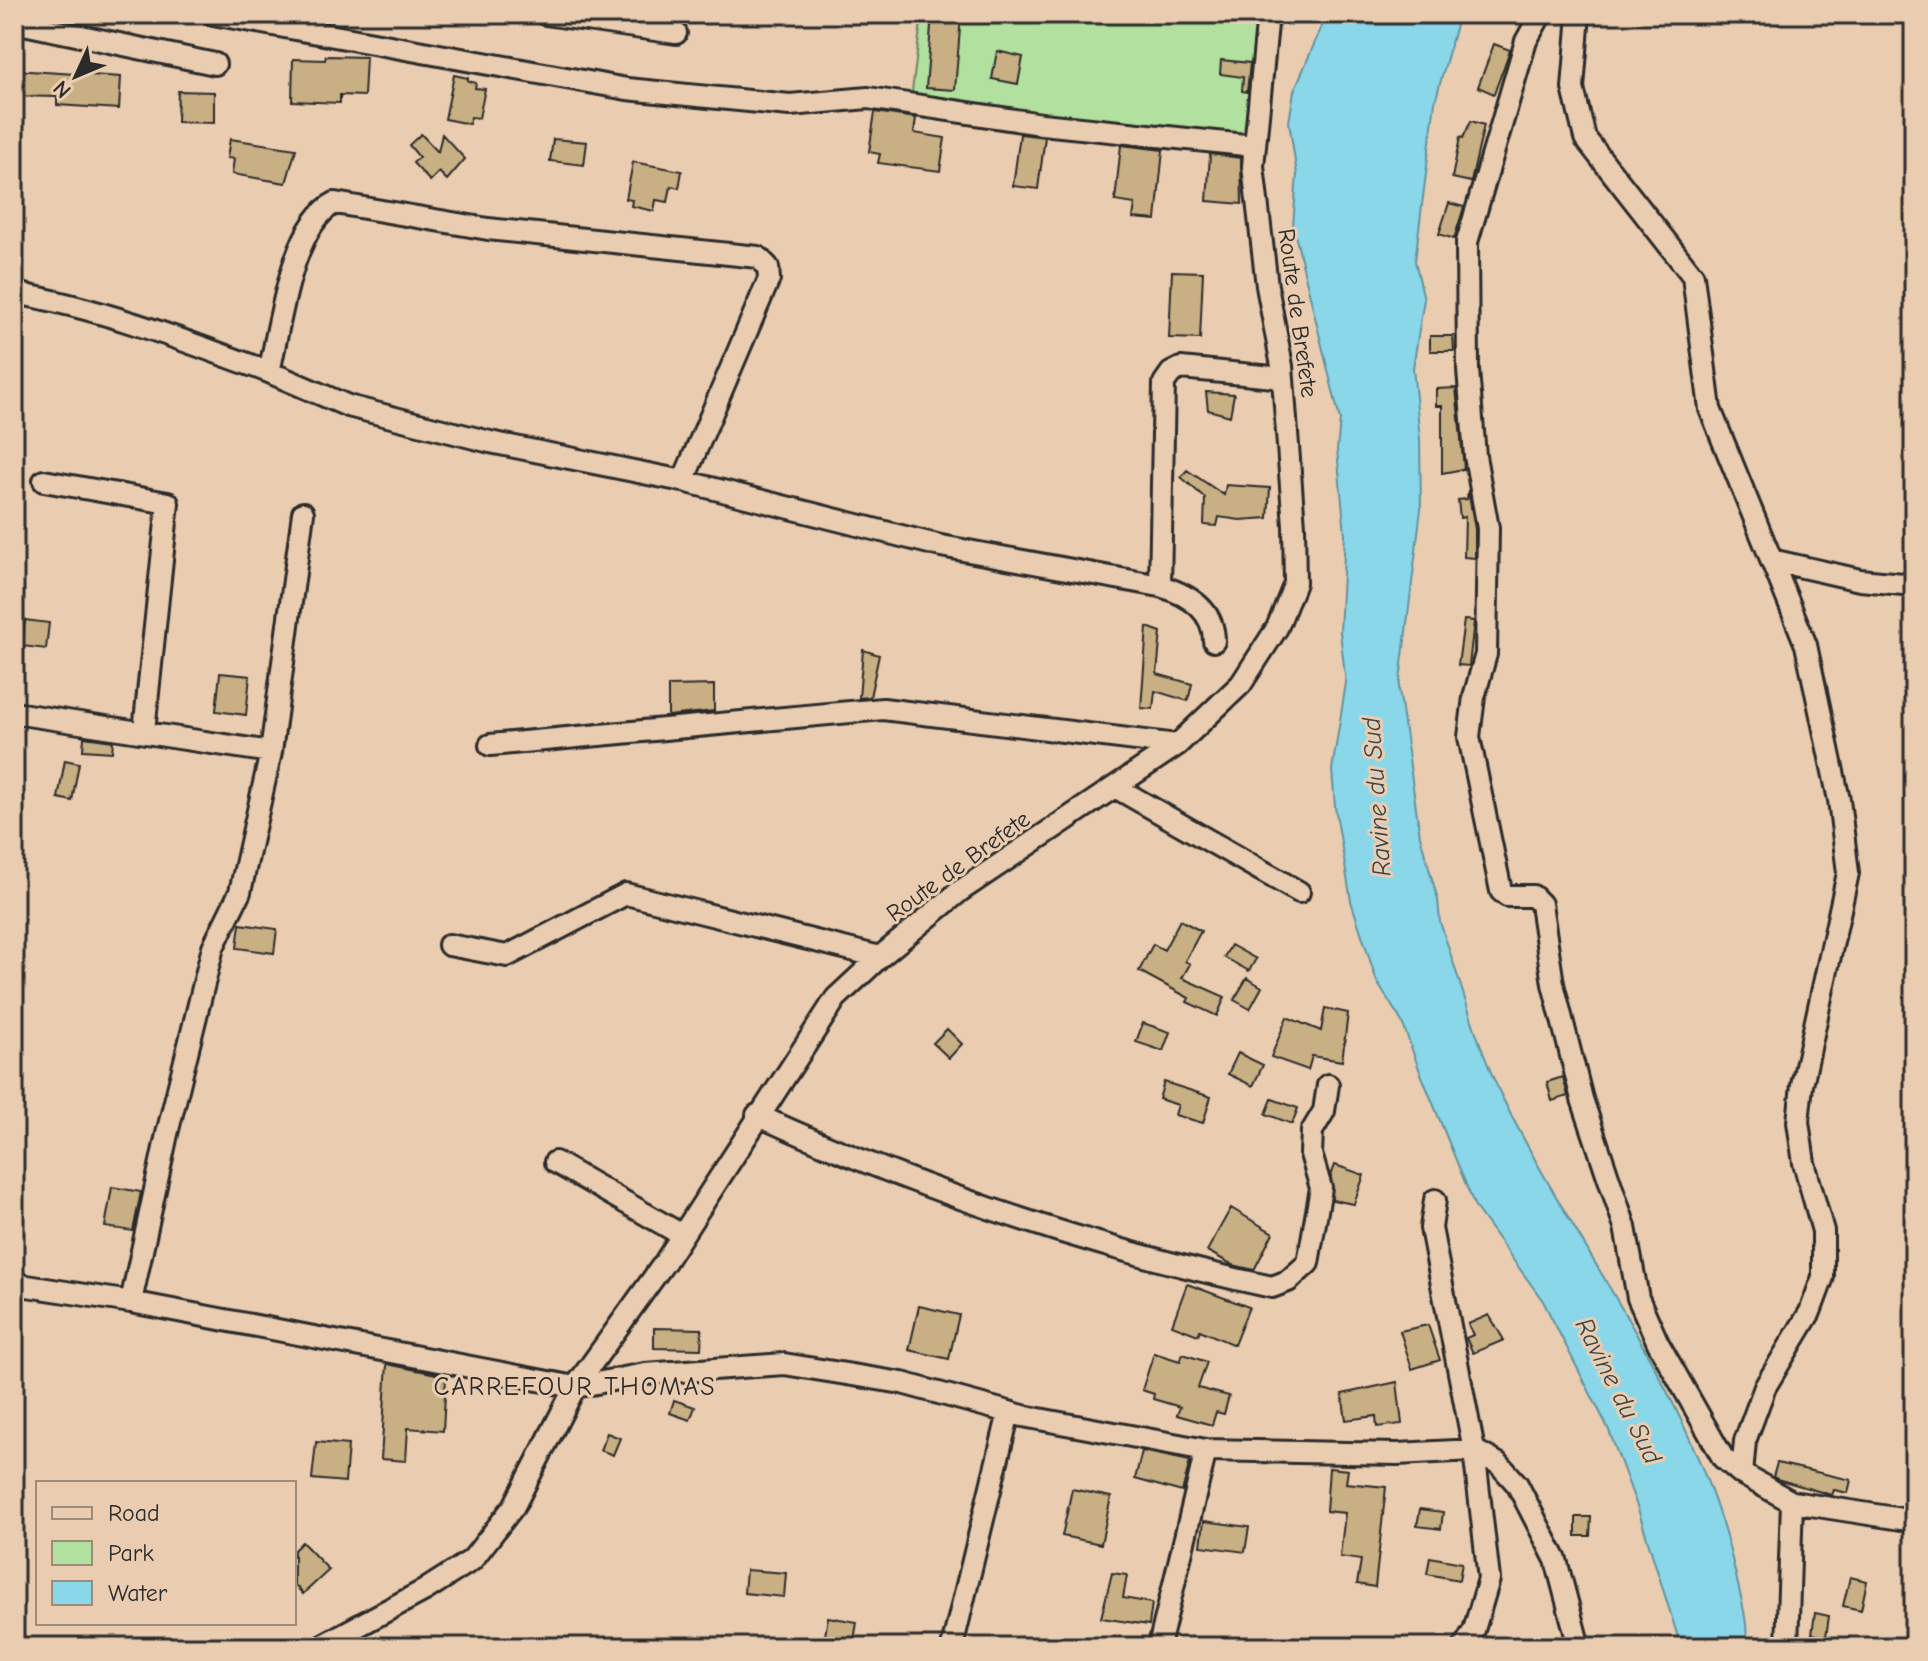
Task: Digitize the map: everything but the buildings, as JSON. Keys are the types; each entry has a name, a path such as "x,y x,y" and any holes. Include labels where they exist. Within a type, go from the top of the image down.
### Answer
{"street":[{"path":"213,14 627,89 790,105 868,98 1042,124 1255,146"},
{"path":"545,14 676,33"},
{"name":"Route de Brefete","path":"321,1647 425,1590 472,1560 514,1506 575,1387 682,1235 757,1115 836,998 960,891 1177,745 1241,684 1277,628 1295,583 1283,378 1267,286 1253,166 1268,14"},
{"path":"1541,14 1521,56 1467,242 1468,370 1475,456 1488,528 1486,654 1474,697 1469,737 1501,891 1507,896 1533,896 1541,904 1553,984 1582,1099 1625,1227 1638,1298 1658,1343 1723,1458 1742,1474 1792,1502 1914,1521"},
{"path":"1579,14 1573,88 1585,138 1693,276 1710,409 1806,645 1839,800 1848,873 1798,1122 1804,1163 1823,1231 1823,1277 1810,1312 1765,1387 1745,1441 1742,1474"},
{"path":"14,22 215,64"},
{"path":"269,372 301,246 322,210 335,203 488,229 758,257 768,267 769,279 683,481"},
{"path":"14,293 44,298 176,337 348,406 490,442 683,481 941,546 1160,586 1194,600 1214,630 1214,641"},
{"path":"1160,586 1164,383 1171,373 1181,368 1283,378"},
{"path":"44,481 168,503 144,731"},
{"path":"131,1302 213,947 240,892 271,752 303,513"},
{"path":"1771,560 1860,580 1914,585"},
{"path":"490,745 883,709 1177,745"},
{"path":"14,713 271,752"},
{"path":"1115,787 1299,892"},
{"path":"449,945 507,956 626,894 880,957"},
{"path":"757,1115 861,1163 1044,1229 1272,1287 1288,1281 1308,1263 1321,1188 1311,1154 1312,1131 1324,1111 1328,1085"},
{"path":"555,1162 682,1235"},
{"path":"1435,1200 1431,1228 1474,1450 1489,1579 1474,1630 1464,1647"},
{"path":"14,1284 131,1302 575,1387 645,1374 784,1364 902,1383 1009,1412 1206,1450 1397,1454 1474,1450 1499,1464 1517,1484 1556,1560 1579,1647"},
{"path":"952,1647 1009,1412"},
{"path":"1163,1647 1160,1642 1206,1450"},
{"path":"1787,1647 1792,1502"}],"green space":[{"path":"922,14 1260,14 1246,134 911,99"}],"water":[{"name":"Ravine du Sud","path":"1327,14 1459,14 1435,102 1415,261 1424,299 1413,368 1420,439 1421,509 1399,689 1420,836 1438,900 1440,922 1494,1079 1534,1157 1666,1390 1695,1450 1718,1512 1736,1576 1745,1620 1746,1647 1681,1647 1638,1509 1608,1428 1543,1301 1475,1207 1402,1022 1377,982 1351,901 1332,770 1346,683 1340,632 1345,534 1337,450 1340,420 1293,226 1297,174 1289,122 1294,91"}],"district":[{"name":"CARREFOUR THOMAS","path":"575,1387"}]}
